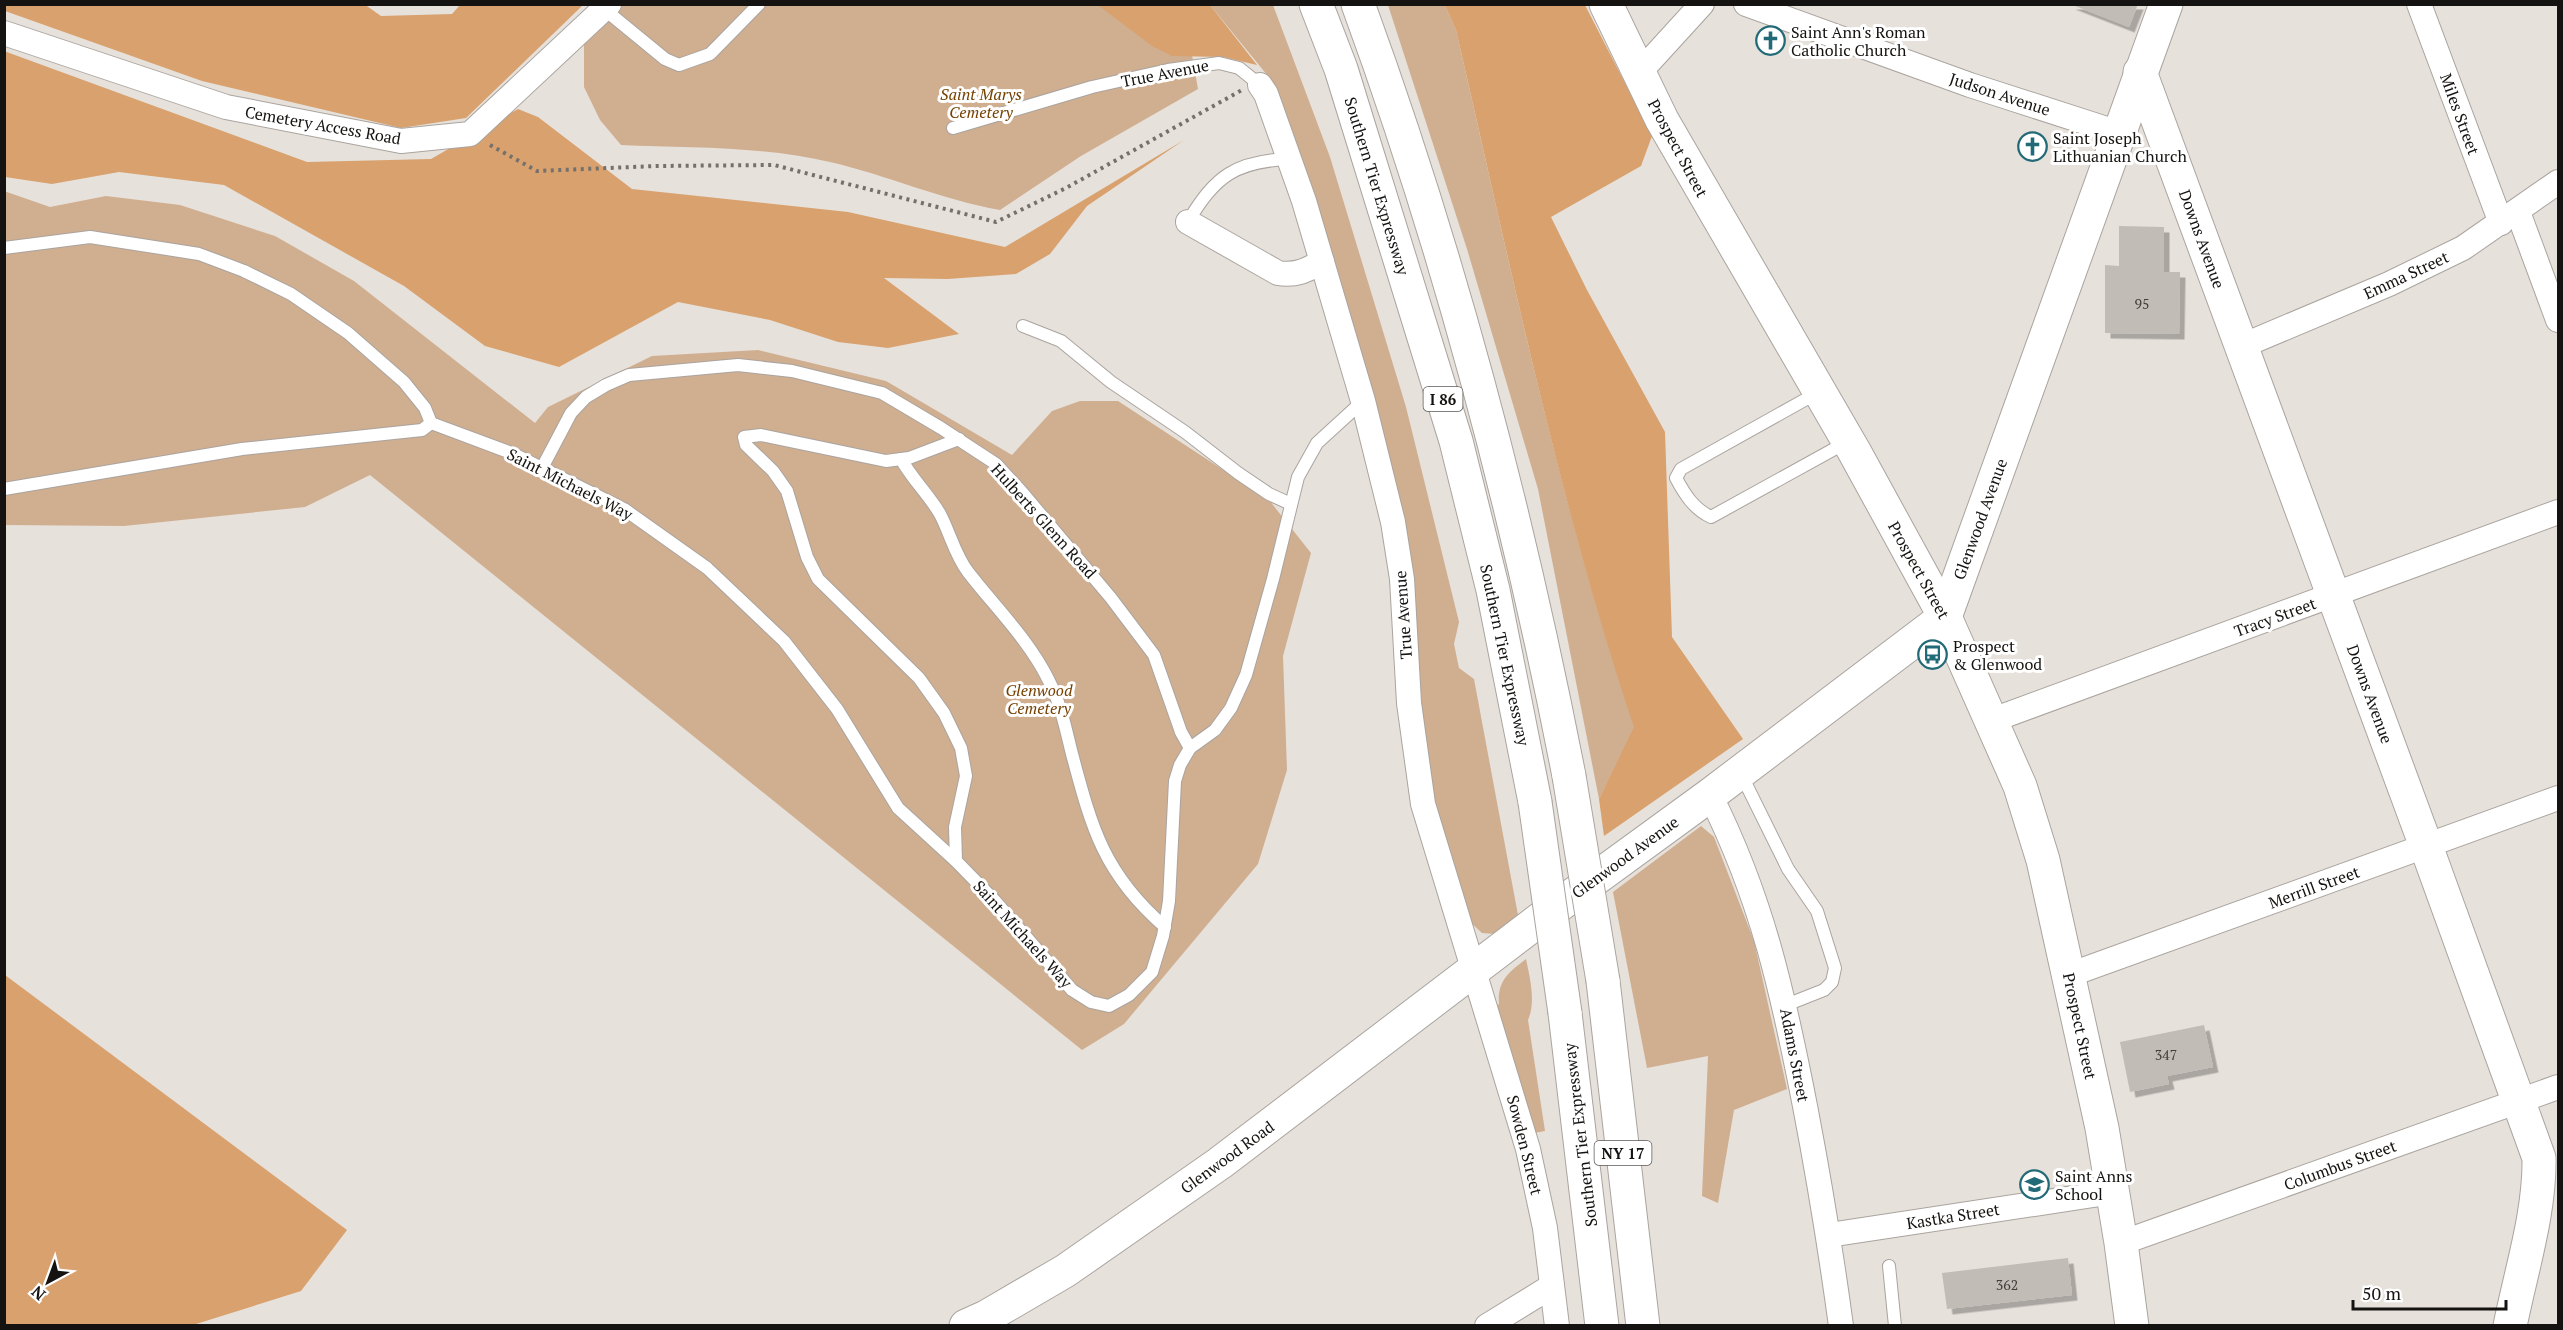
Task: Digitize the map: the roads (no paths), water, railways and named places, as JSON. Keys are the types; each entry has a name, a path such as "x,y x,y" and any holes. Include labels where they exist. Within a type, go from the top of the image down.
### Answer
{"main road":[{"name":"Southern Tier Expressway","path":"1316,4 1341,69 1456,441 1493,590 1535,802 1565,1013 1602,1326"},
{"name":"I 86","path":"1358,4 1383,74 1464,330 1489,420 1543,642 1569,776"},
{"name":"Prospect Street","path":"1606,4 1662,120 1848,442 1945,616 2020,786 2040,850 2102,1128 2132,1326"},
{"name":"Glenwood Avenue","path":"1474,969 1710,795 1945,616 2166,4"},
{"name":"Downs Avenue","path":"2140,72 2539,1158 2539,1178 2510,1326"},
{"name":"NY 17","path":"1569,776 1603,981 1643,1326"},
{"name":"Glenwood Road","path":"966,1326 986,1317 1065,1271 1220,1163 1474,969"}],"street":[{"path":"1639,73 1702,4"},
{"name":"Judson Avenue","path":"1746,4 1970,85 2119,132"},
{"name":"Miles Street","path":"2419,4 2509,218 2559,320"},
{"name":"Cemetery Access Road","path":"4,33 226,107 401,141 470,134 606,7"},
{"name":"True Avenue","path":"1260,85 1266,94 1289,159 1322,262 1363,401 1393,522 1402,579 1409,703 1423,804 1474,969"},
{"name":"Emma Street","path":"2242,346 2389,284 2463,248 2559,182"},
{"path":"1188,222 1278,273 1289,275 1302,273 1322,262"},
{"name":"Tracy Street","path":"1990,721 2559,512"},
{"name":"Adams Street","path":"1710,795 1735,845 1757,905 1786,1005 1829,1235 1841,1326"},
{"name":"Merrill Street","path":"2069,975 2559,798"},
{"name":"Sowden Street","path":"1474,969 1528,1149 1545,1228 1557,1326"},
{"name":"Columbus Street","path":"2121,1243 2559,1087"},
{"name":"Kastka Street","path":"1829,1235 2113,1192"},
{"path":"1487,1326 1552,1286"}],"lane":[{"path":"606,7 664,59 679,65 710,54 759,4"},
{"name":"True Avenue","path":"953,128 1092,87 1168,70 1219,63 1239,68 1260,85"},
{"path":"1188,222 1197,205 1222,178 1239,166 1262,160 1289,159"},
{"path":"4,248 90,237 199,254 244,271 291,294 348,333 404,382 425,408 431,423 422,430 242,449 4,489"},
{"path":"1023,326 1060,341 1111,382 1185,432 1238,474 1269,494 1291,504"},
{"name":"Hulberts Glenn Road","path":"542,468 571,413 586,397 629,375 738,365 792,371 882,393 996,464 1112,597 1154,655 1180,732 1190,748"},
{"path":"1819,392 1681,469 1676,478 1683,492 1698,511 1711,517 1848,442"},
{"name":"Saint Michaels Way","path":"431,423 514,454 624,509 707,568 776,633 837,709 898,808 956,861 995,901 1072,990 1091,1002 1109,1006 1129,995 1152,972 1165,927 1169,902 1175,781 1180,765 1190,748 1215,730 1231,708 1245,675 1273,579 1298,477 1317,443 1363,401"},
{"path":"956,861 955,827 966,776 961,748 944,713 919,678 818,579 807,557 787,491 772,471 746,445 744,437 761,435 783,438 886,461 901,459 959,439"},
{"path":"901,459 940,513 966,570 1024,642 1049,681 1063,718 1088,814 1106,858 1131,895 1165,927"},
{"path":"1740,772 1794,879 1817,911 1835,968 1832,982 1824,990 1786,1005"},
{"path":"1888,1266 1895,1326"}],"place":[{"name":"Saint Ann's Roman Catholic Church","path":"1770,41"},
{"name":"Saint Joseph Lithuanian Church","path":"2032,147"},
{"name":"Prospect & Glenwood","path":"1932,655"},
{"name":"Saint Anns School","path":"2034,1185"}],"park label":[{"name":"Saint Marys Cemetery","path":"981,103"},
{"name":"Glenwood Cemetery","path":"1039,699"}]}
